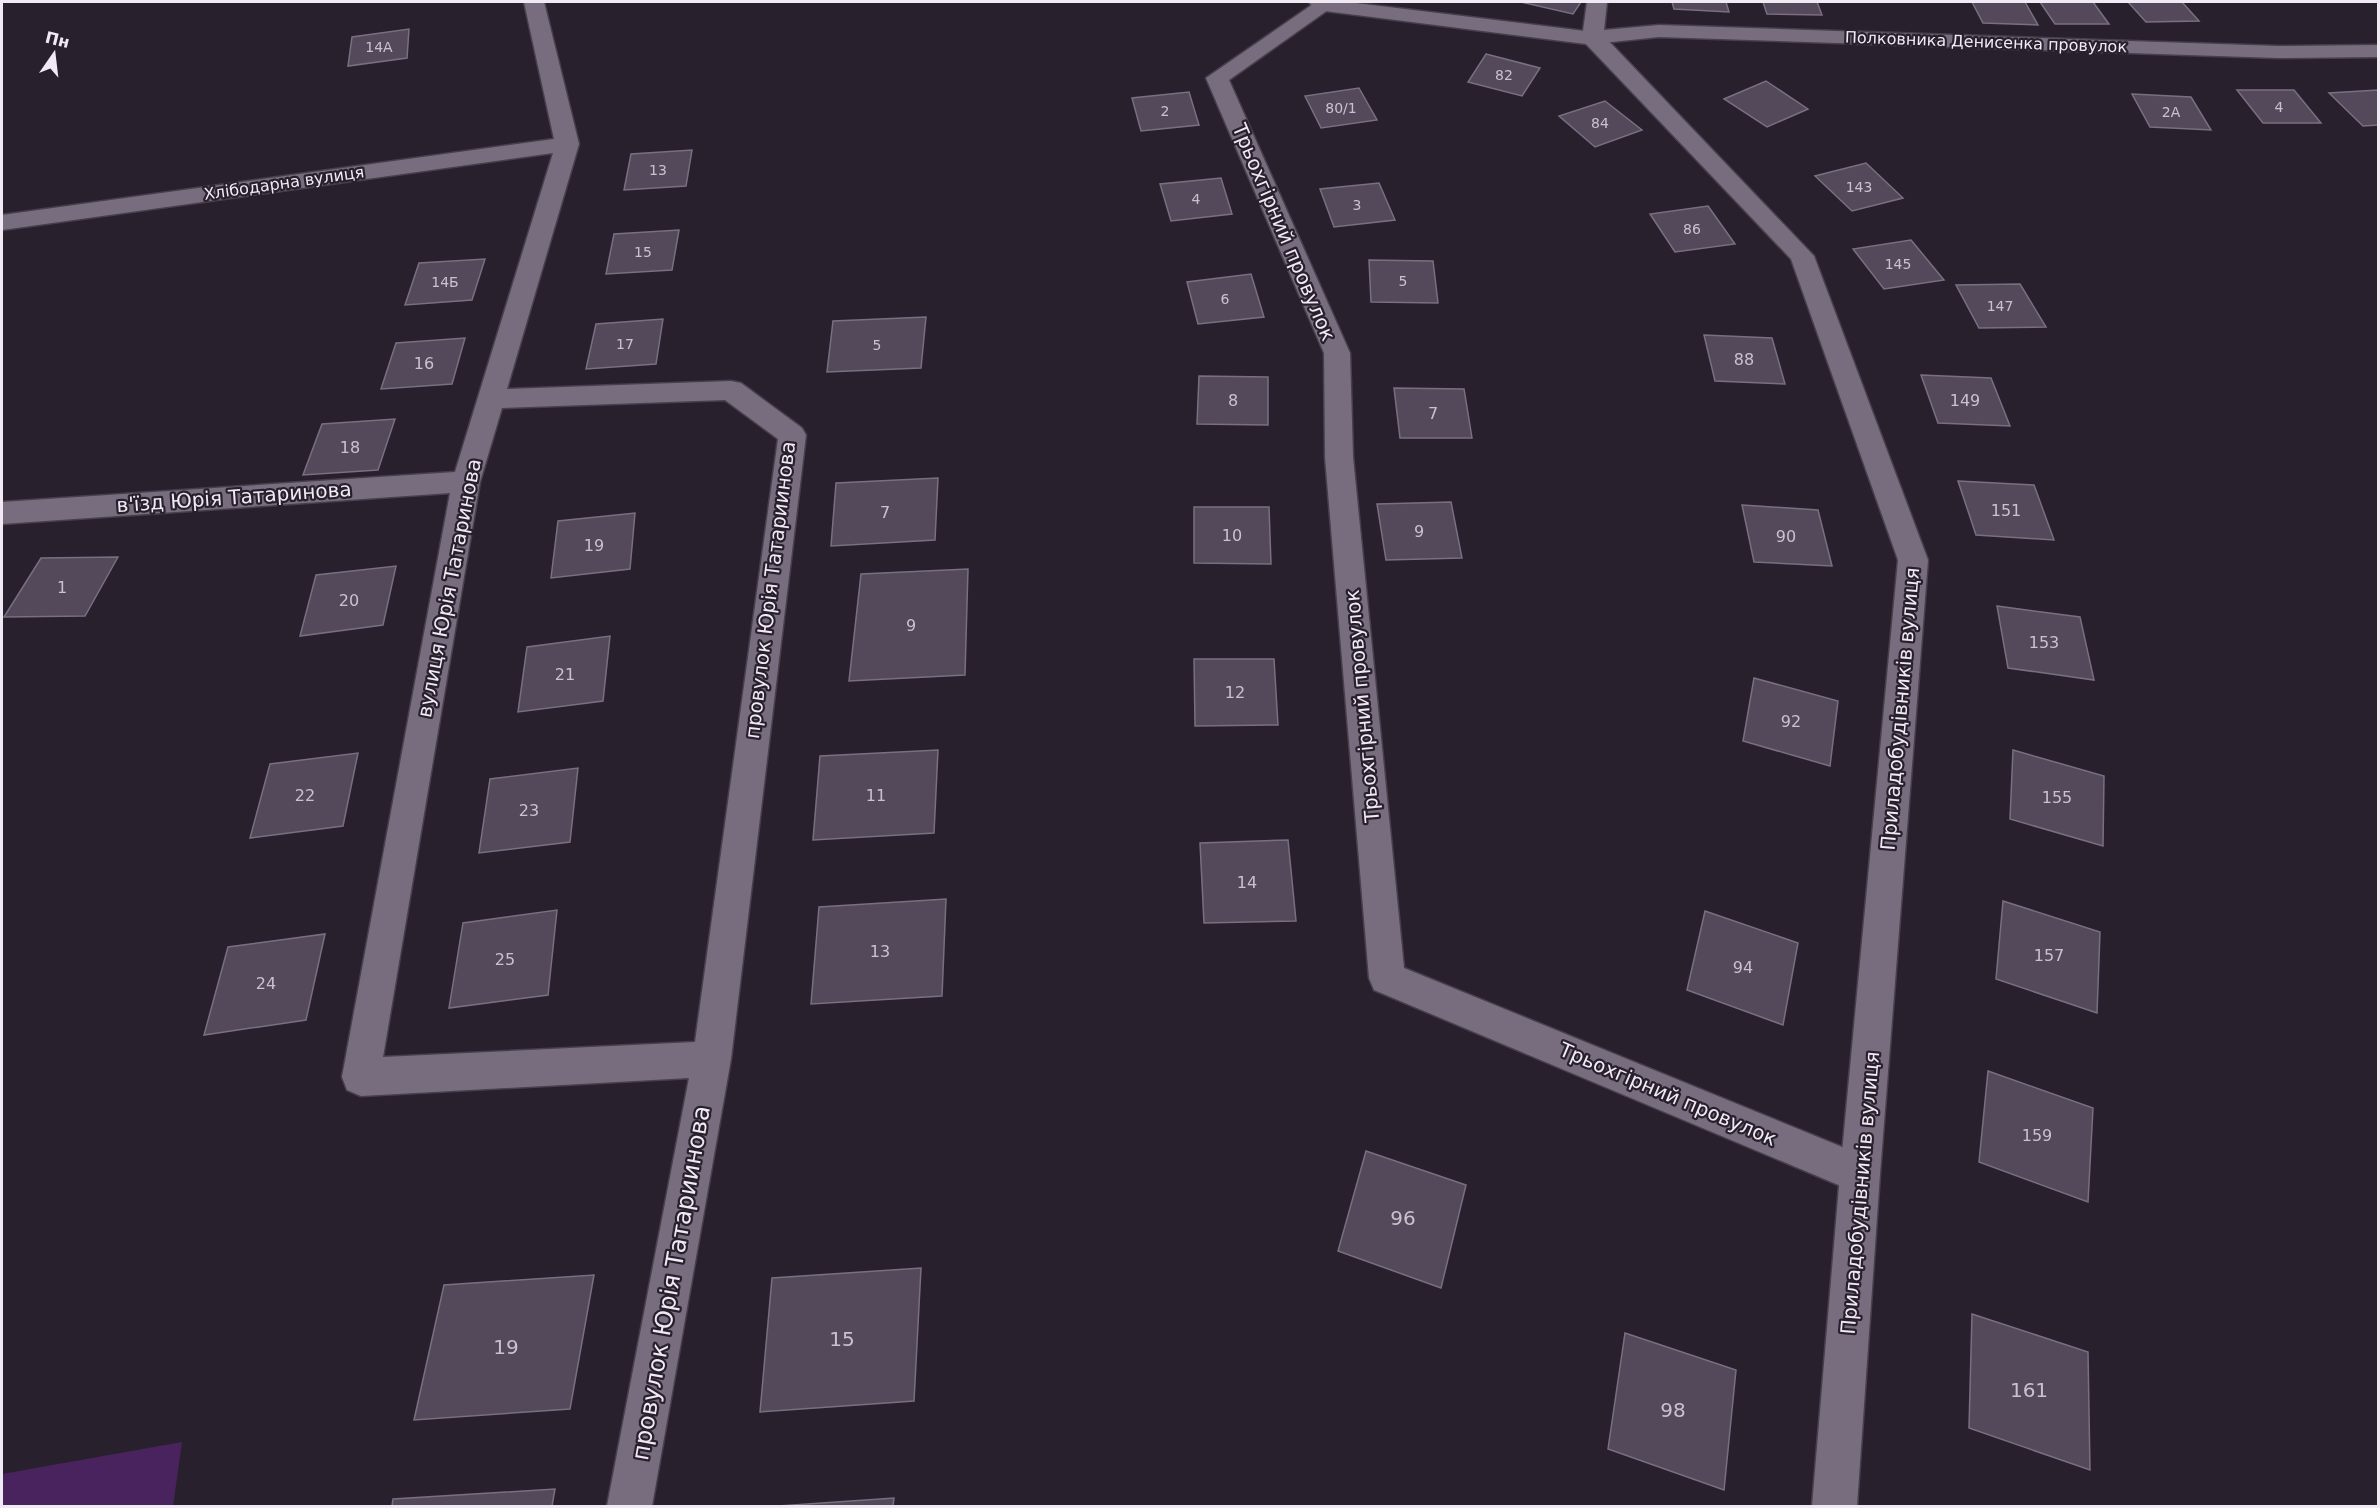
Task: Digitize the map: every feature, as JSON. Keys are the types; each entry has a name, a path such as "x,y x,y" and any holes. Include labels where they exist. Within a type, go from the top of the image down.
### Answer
{"street":[{"name":"вулиця Юрія Татаринова","path":"534,2 567,144 466,482 361,1077 712,1059"},
{"path":"1322,3 1593,38 1598,2"},
{"name":"Трьохгірний провулок","path":"1322,3 1217,78 1337,353 1339,457 1387,978 1860,1174"},
{"name":"Полковника Денисенка провулок","path":"1593,38 1659,31 2278,52 2379,51"},
{"name":"Приладобудівників вулиця","path":"1593,38 1802,256 1914,560 1860,1174 1835,1506"},
{"name":"Хлібодарна вулиця","path":"8,221 567,144"},
{"path":"2,247 8,221"},
{"name":"провулок Юрія Татариинова","path":"490,399 731,390 792,435 712,1059 630,1506"},
{"name":"в'їзд Юрія Татаринова","path":"2,513 466,482"}],"shaded area":[{"path":"182,1442 173,1506 2,1506 2,1474"}],"building":[{"path":"1521,2 1581,2 1573,14"},
{"path":"1672,2 1726,2 1729,12 1674,9"},
{"path":"1763,2 1817,2 1822,15 1767,14"},
{"path":"1972,2 2025,2 2038,25 1983,23"},
{"path":"2040,2 2093,2 2109,24 2055,24"},
{"path":"2128,2 2182,2 2199,21 2146,22"},
{"path":"409,29 407,58 348,66 352,37"},
{"path":"1486,54 1540,68 1522,96 1468,82"},
{"path":"1766,81 1808,109 1767,127 1724,99"},
{"path":"1359,88 1377,120 1321,128 1305,96"},
{"path":"2237,90 2294,90 2321,123 2263,123"},
{"path":"2378,90 2378,125 2363,126 2329,93"},
{"path":"1189,92 1199,125 1141,131 1132,98"},
{"path":"2132,94 2191,97 2211,130 2150,127"},
{"path":"1605,101 1642,130 1595,147 1559,116"},
{"path":"692,150 686,186 624,190 631,154"},
{"path":"1866,163 1903,198 1852,211 1815,176"},
{"path":"1221,178 1232,214 1171,221 1160,184"},
{"path":"1379,183 1395,220 1334,227 1320,189"},
{"path":"1708,206 1735,244 1675,252 1650,214"},
{"path":"679,230 672,270 606,274 614,234"},
{"path":"1911,240 1944,280 1884,289 1853,249"},
{"path":"485,259 472,300 405,305 419,263"},
{"path":"1369,260 1433,261 1438,303 1371,302"},
{"path":"1251,274 1264,317 1198,324 1187,282"},
{"path":"2020,284 2046,327 1979,328 1956,285"},
{"path":"926,317 921,368 827,372 833,321"},
{"path":"663,319 656,364 586,369 596,324"},
{"path":"1704,335 1772,338 1785,384 1715,381"},
{"path":"465,338 452,384 381,389 396,343"},
{"path":"1921,375 1991,378 2010,426 1938,423"},
{"path":"1199,376 1268,377 1268,425 1197,424"},
{"path":"1394,388 1464,389 1472,438 1400,438"},
{"path":"395,419 378,470 303,475 322,424"},
{"path":"938,478 935,540 831,546 836,483"},
{"path":"1958,481 2034,485 2054,540 1976,535"},
{"path":"1451,502 1462,558 1386,560 1377,504"},
{"path":"1742,505 1818,510 1832,566 1754,562"},
{"path":"1194,507 1269,507 1271,564 1194,563"},
{"path":"635,513 630,569 551,578 558,521"},
{"path":"118,557 85,616 4,617 41,558"},
{"path":"396,566 383,625 300,636 316,575"},
{"path":"968,569 965,675 849,681 861,574"},
{"path":"1997,606 2080,617 2094,680 2008,668"},
{"path":"610,636 603,701 518,712 527,647"},
{"path":"1194,659 1274,659 1278,725 1195,726"},
{"path":"1754,678 1838,701 1830,766 1743,741"},
{"path":"938,750 934,833 813,840 820,756"},
{"path":"2013,750 2104,776 2103,846 2010,819"},
{"path":"358,753 343,826 250,838 270,764"},
{"path":"578,768 570,842 479,853 490,779"},
{"path":"1288,840 1296,921 1204,923 1200,843"},
{"path":"946,899 942,996 811,1004 819,907"},
{"path":"2003,901 2100,932 2097,1013 1996,979"},
{"path":"557,910 548,995 449,1008 463,923"},
{"path":"1705,911 1798,943 1783,1025 1687,990"},
{"path":"325,934 306,1020 204,1035 228,947"},
{"path":"1988,1071 2093,1108 2088,1202 1979,1162"},
{"path":"1366,1151 1466,1185 1441,1288 1338,1251"},
{"path":"921,1268 914,1401 760,1412 772,1278"},
{"path":"594,1275 570,1409 414,1420 444,1285"},
{"path":"1972,1314 2088,1352 2090,1470 1969,1428"},
{"path":"1625,1333 1736,1370 1724,1490 1608,1449"},
{"path":"555,1489 552,1506 392,1506 393,1499"},
{"path":"894,1498 893,1506 778,1506"}]}
